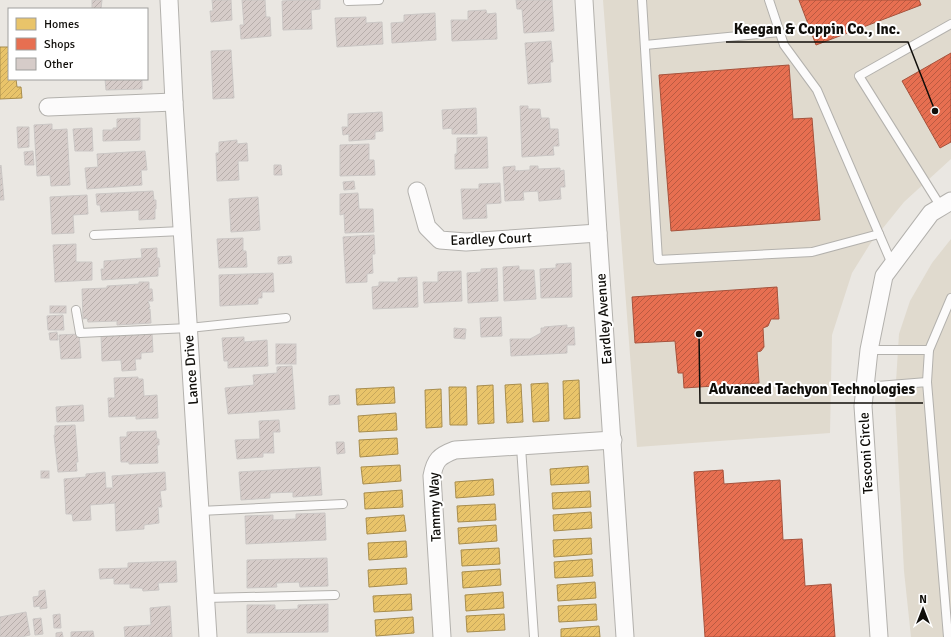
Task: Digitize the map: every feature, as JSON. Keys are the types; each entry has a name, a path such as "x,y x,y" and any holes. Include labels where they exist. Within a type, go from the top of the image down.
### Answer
{"street":[{"name":"Lance Drive","path":"169,0 174,102 208,637"},
{"name":"Eardley Avenue","path":"584,0 625,637"},
{"path":"48,107 174,102"},
{"name":"Eardley Court","path":"417,191 427,228 440,240 466,242 598,233"},
{"name":"Tesconi Circle","path":"879,637 863,406 869,350 884,276 931,213 946,204"},
{"name":"Tammy Way","path":"442,637 432,476 434,464 442,455 455,450 522,447 613,440"}],"lane":[{"path":"348,1 379,0"},
{"path":"642,0 658,260 812,252 879,234"},
{"path":"768,0 784,45 817,90 893,265"},
{"path":"946,204 859,76 951,24"},
{"path":"645,45 780,32"},
{"path":"94,235 182,231"},
{"path":"948,637 926,382 929,350 951,298"},
{"path":"76,310 80,333 189,328 286,318"},
{"path":"869,350 929,350"},
{"path":"865,387 926,382"},
{"path":"522,447 534,637"},
{"path":"200,511 342,504"},
{"path":"206,598 335,595"}],"shaded area":[{"path":"603,0 951,0 951,159 904,202 870,244 852,273 832,335 830,433 637,447"},
{"path":"951,239 951,637 911,637 904,571 895,398 899,334 910,301 932,263"}],"building: Homes":[{"path":"0,47 8,47 8,80 16,80 17,87 21,87 22,98 0,99"},
{"path":"579,380 580,418 564,419 563,381"},
{"path":"548,383 549,421 533,422 531,384"},
{"path":"521,384 523,422 507,423 505,385"},
{"path":"493,385 494,423 478,424 477,386"},
{"path":"394,387 395,403 357,405 356,389"},
{"path":"449,387 466,387 467,425 450,425"},
{"path":"441,389 442,427 426,428 425,390"},
{"path":"396,413 397,430 359,432 358,416"},
{"path":"397,438 398,454 360,457 359,440"},
{"path":"400,465 401,481 363,484 361,467"},
{"path":"588,466 589,483 551,485 550,469"},
{"path":"493,479 494,495 456,498 455,482"},
{"path":"402,490 403,507 365,509 364,493"},
{"path":"590,491 591,507 553,509 552,493"},
{"path":"495,504 496,520 458,522 457,506"},
{"path":"591,512 592,528 554,531 553,515"},
{"path":"404,515 406,531 367,534 366,518"},
{"path":"496,525 497,541 459,544 458,528"},
{"path":"591,538 592,554 554,557 553,540"},
{"path":"406,541 407,557 369,560 368,543"},
{"path":"499,548 500,564 462,566 461,550"},
{"path":"592,559 593,576 555,578 554,562"},
{"path":"406,568 407,584 369,587 368,570"},
{"path":"500,569 501,585 463,588 462,572"},
{"path":"595,582 596,598 558,601 557,585"},
{"path":"503,592 504,608 466,611 465,595"},
{"path":"411,594 412,610 374,612 373,596"},
{"path":"596,604 597,620 559,622 558,606"},
{"path":"504,614 505,630 467,632 466,616"},
{"path":"413,617 414,633 376,636 375,620"},
{"path":"599,626 600,637 561,637 561,629"}],"building: Shops":[{"path":"799,0 919,0 921,5 816,45"},
{"path":"951,53 951,142 940,148 902,81"},
{"path":"789,65 793,119 812,118 820,220 671,231 659,75"},
{"path":"777,287 779,319 771,319 768,326 763,328 764,347 761,351 757,352 759,383 684,388 683,373 678,373 675,341 635,343 632,297"},
{"path":"723,470 724,484 780,480 783,540 802,539 805,586 831,584 835,637 705,637 694,472"}],"building: Other":[{"path":"92,0 102,0 101,8 92,8"},
{"path":"212,0 231,0 232,20 211,22 210,11 213,11"},
{"path":"242,0 265,0 266,17 270,17 271,36 241,39 240,25 244,25"},
{"path":"320,0 320,9 311,10 312,29 283,30 282,1"},
{"path":"516,0 552,0 554,31 524,33 522,9 517,9"},
{"path":"486,10 487,14 496,13 497,39 452,41 451,20 468,20 468,11"},
{"path":"435,13 436,40 392,43 391,23 404,22 404,15"},
{"path":"366,17 366,23 382,22 383,44 337,47 335,18"},
{"path":"551,41 553,62 550,62 551,82 528,84 525,43"},
{"path":"231,50 234,98 213,99 211,51"},
{"path":"105,80 142,80 142,89 106,90"},
{"path":"520,106 528,106 528,109 540,109 541,118 549,118 550,129 558,129 559,146 553,146 554,155 522,157"},
{"path":"476,108 477,134 452,134 452,128 443,129 442,110"},
{"path":"382,112 383,131 375,132 375,139 349,141 349,134 343,135 342,127 348,127 348,114"},
{"path":"140,118 140,140 103,141 103,130 113,130 113,128 117,128 117,119"},
{"path":"52,124 52,130 67,129 70,185 51,186 50,175 37,176 34,125"},
{"path":"17,127 29,127 29,147 18,148"},
{"path":"92,128 93,151 75,151 73,129"},
{"path":"487,137 488,168 455,169 457,138"},
{"path":"237,140 237,144 247,143 248,161 238,161 239,180 217,181 216,153 219,153 219,142"},
{"path":"369,144 369,160 374,160 375,175 340,176 340,145"},
{"path":"33,151 34,165 25,165 24,152"},
{"path":"145,151 147,170 141,170 142,185 87,189 85,168 98,167 97,154"},
{"path":"1,165 4,200 0,200"},
{"path":"274,165 281,165 282,175 274,175"},
{"path":"515,166 515,171 530,170 530,166 538,166 538,169 560,168 560,171 564,170 565,187 560,187 561,199 539,201 538,191 523,192 524,200 505,201 503,167"},
{"path":"354,181 355,189 344,190 343,182"},
{"path":"500,183 501,203 486,204 487,218 463,219 461,189 479,189 479,184"},
{"path":"153,191 154,200 156,200 155,219 139,220 139,210 101,212 100,205 97,205 96,194"},
{"path":"358,193 359,209 373,209 374,232 345,233 344,214 340,215 340,194"},
{"path":"87,195 88,214 73,215 74,233 52,234 50,197"},
{"path":"258,197 260,230 231,232 229,199"},
{"path":"374,235 375,254 372,254 373,273 367,274 367,282 346,283 343,237"},
{"path":"243,238 243,251 246,251 247,267 219,268 217,239"},
{"path":"76,244 76,262 92,262 92,280 55,282 53,245"},
{"path":"157,248 157,258 159,258 160,267 158,267 158,276 102,280 101,269 104,269 104,261 142,258 141,249"},
{"path":"291,256 292,263 278,264 278,257"},
{"path":"571,263 572,297 541,298 540,269 556,268 556,264"},
{"path":"519,266 519,270 534,270 536,299 504,301 503,267"},
{"path":"497,268 498,301 468,303 467,273 481,272 481,269"},
{"path":"461,271 462,301 424,303 423,282 438,282 438,272"},
{"path":"273,273 274,292 262,292 262,298 258,298 258,304 220,306 219,275"},
{"path":"417,277 418,307 373,309 372,287 379,286 379,282 398,282 398,278"},
{"path":"139,282 149,282 149,289 152,289 153,301 148,301 151,323 117,325 117,321 88,322 87,318 83,319 82,289 107,288 107,286 139,284"},
{"path":"50,306 66,306 66,313 50,313"},
{"path":"63,315 64,330 48,330 47,316"},
{"path":"501,317 502,336 481,337 480,318"},
{"path":"567,325 567,328 574,327 575,345 567,345 567,353 511,356 510,339 530,339 541,333 541,328"},
{"path":"454,328 466,329 465,339 454,338"},
{"path":"57,332 58,340 50,340 49,333"},
{"path":"152,332 153,352 141,353 141,359 135,359 136,370 122,371 121,360 102,361 101,335"},
{"path":"79,334 81,358 61,359 59,335"},
{"path":"244,337 244,342 267,340 268,366 228,368 228,361 224,361 222,338"},
{"path":"276,344 296,344 296,364 276,364"},
{"path":"292,366 295,409 228,414 225,388 254,385 253,375 277,373 277,367"},
{"path":"138,377 138,379 143,379 144,396 157,395 158,418 136,419 136,416 109,417 108,398 115,398 114,378"},
{"path":"339,395 340,404 329,405 329,396"},
{"path":"83,405 84,421 57,422 56,407"},
{"path":"279,420 280,432 273,432 274,453 263,453 263,457 237,459 235,440 260,439 259,421"},
{"path":"75,425 78,462 76,462 77,471 58,472 54,435 55,426"},
{"path":"156,431 157,439 159,439 159,445 157,445 158,463 129,464 129,462 121,462 120,437 127,437 127,432"},
{"path":"336,442 344,442 345,453 337,454"},
{"path":"320,467 322,495 293,497 293,492 270,493 270,498 241,500 239,472"},
{"path":"41,471 49,471 49,478 41,478"},
{"path":"105,472 106,488 113,488 112,476 165,472 166,490 160,491 162,507 158,507 159,523 144,525 144,529 116,531 115,503 90,505 91,520 73,521 72,514 66,514 64,479 86,477 86,474"},
{"path":"325,513 326,540 246,544 245,516 273,515 273,520 296,519 296,514"},
{"path":"327,558 328,586 300,587 299,582 276,583 277,587 247,588 247,560"},
{"path":"176,561 177,582 158,583 159,590 143,591 142,588 130,588 130,584 114,584 114,578 100,579 99,569 128,568 128,563"},
{"path":"45,590 47,608 40,609 40,606 34,607 33,597 39,596 39,591"},
{"path":"328,604 328,632 247,633 247,605 275,605 275,610 298,609 298,605"},
{"path":"170,606 172,637 125,637 124,627 151,625 150,608"},
{"path":"26,612 30,635 21,637 0,637 0,617"},
{"path":"60,614 61,628 54,628 53,615"},
{"path":"41,618 43,634 35,635 33,619"},
{"path":"93,631 94,637 71,637 71,632"},
{"path":"62,632 63,637 56,637 56,633"}],"place":[{"name":"Keegan & Coppin Co., Inc.","path":"935,111"},
{"name":"Advanced Tachyon Technologies","path":"699,334"}]}
